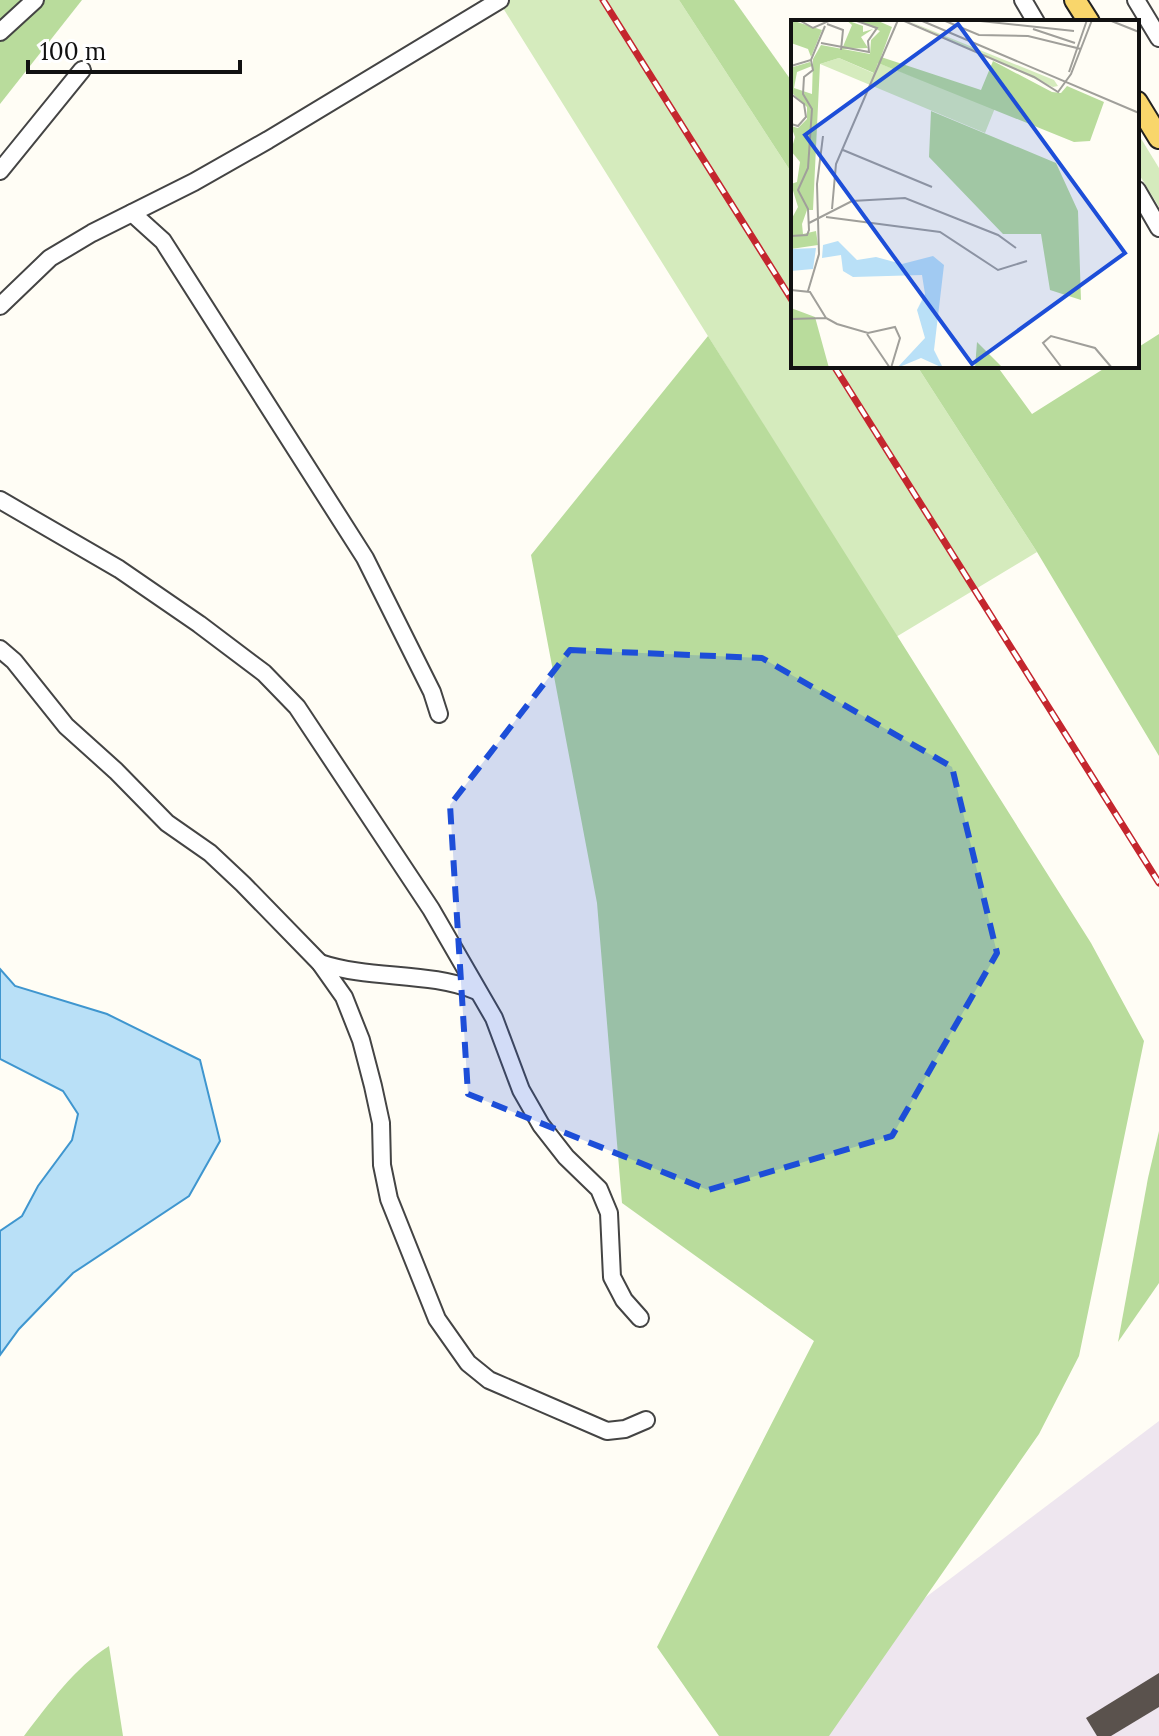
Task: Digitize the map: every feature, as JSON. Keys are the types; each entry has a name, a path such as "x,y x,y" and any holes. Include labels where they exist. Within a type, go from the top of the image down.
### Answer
{"main road":[{"path":"1075,0 1088,20"},
{"path":"1139,105 1159,138"}],"street":[{"path":"0,32 35,0"},
{"path":"0,306 50,258 268,140 500,0"},
{"path":"1023,0 1035,20"},
{"path":"1140,3 1159,38"},
{"path":"0,171 82,70"},
{"path":"1139,193 1159,228"},
{"path":"132,213 163,241 365,558 432,692 439,714"},
{"path":"0,500 119,569 199,624 264,673 297,707 431,909 494,1018 521,1090 541,1125 566,1157 599,1189 609,1213 612,1277 624,1300 640,1318"},
{"path":"0,649 14,661 66,726 167,823 210,853 232,873 320,963 344,997 361,1040 381,1123 382,1165 389,1199 437,1319 468,1363 489,1380 607,1431 625,1429 646,1420"},
{"path":"320,963 347,972 448,982 477,991"}],"highlighted area":[{"path":"570,650 762,658 952,767 997,953 892,1136 708,1190 468,1094 450,805"}],"shaded area":[{"path":"1159,1421 1159,1736 742,1736"}],"green space":[{"path":"0,0 82,0 0,104"},
{"path":"498,0 679,0 791,172 791,368 918,368 1037,552 896,637"},
{"path":"679,0 734,0 791,80 791,172"},
{"path":"1139,135 1159,168 1159,207 1139,174"},
{"path":"1159,334 1159,756 1037,552 918,368 998,368 1032,414 1105,368 1139,368 1139,347"},
{"path":"708,336 1091,943 1144,1041 1079,1356 1039,1434 829,1736 719,1736 657,1647 814,1341 622,1203 597,903 531,555"},
{"path":"1159,1131 1159,1283 1118,1342 1148,1178"},
{"path":"109,1646 123,1736 24,1736 73,1676"}],"water":[{"path":"0,969 15,986 107,1014 200,1060 220,1141 189,1196 73,1273 19,1329 0,1355 0,1231 22,1216 38,1186 72,1140 78,1114 63,1091 0,1059"}],"building":[{"path":"1159,1673 1159,1707 1111,1736 1097,1736 1086,1718"}],"railway":[{"path":"603,0 791,299"},
{"path":"835,368 1159,883"}]}
